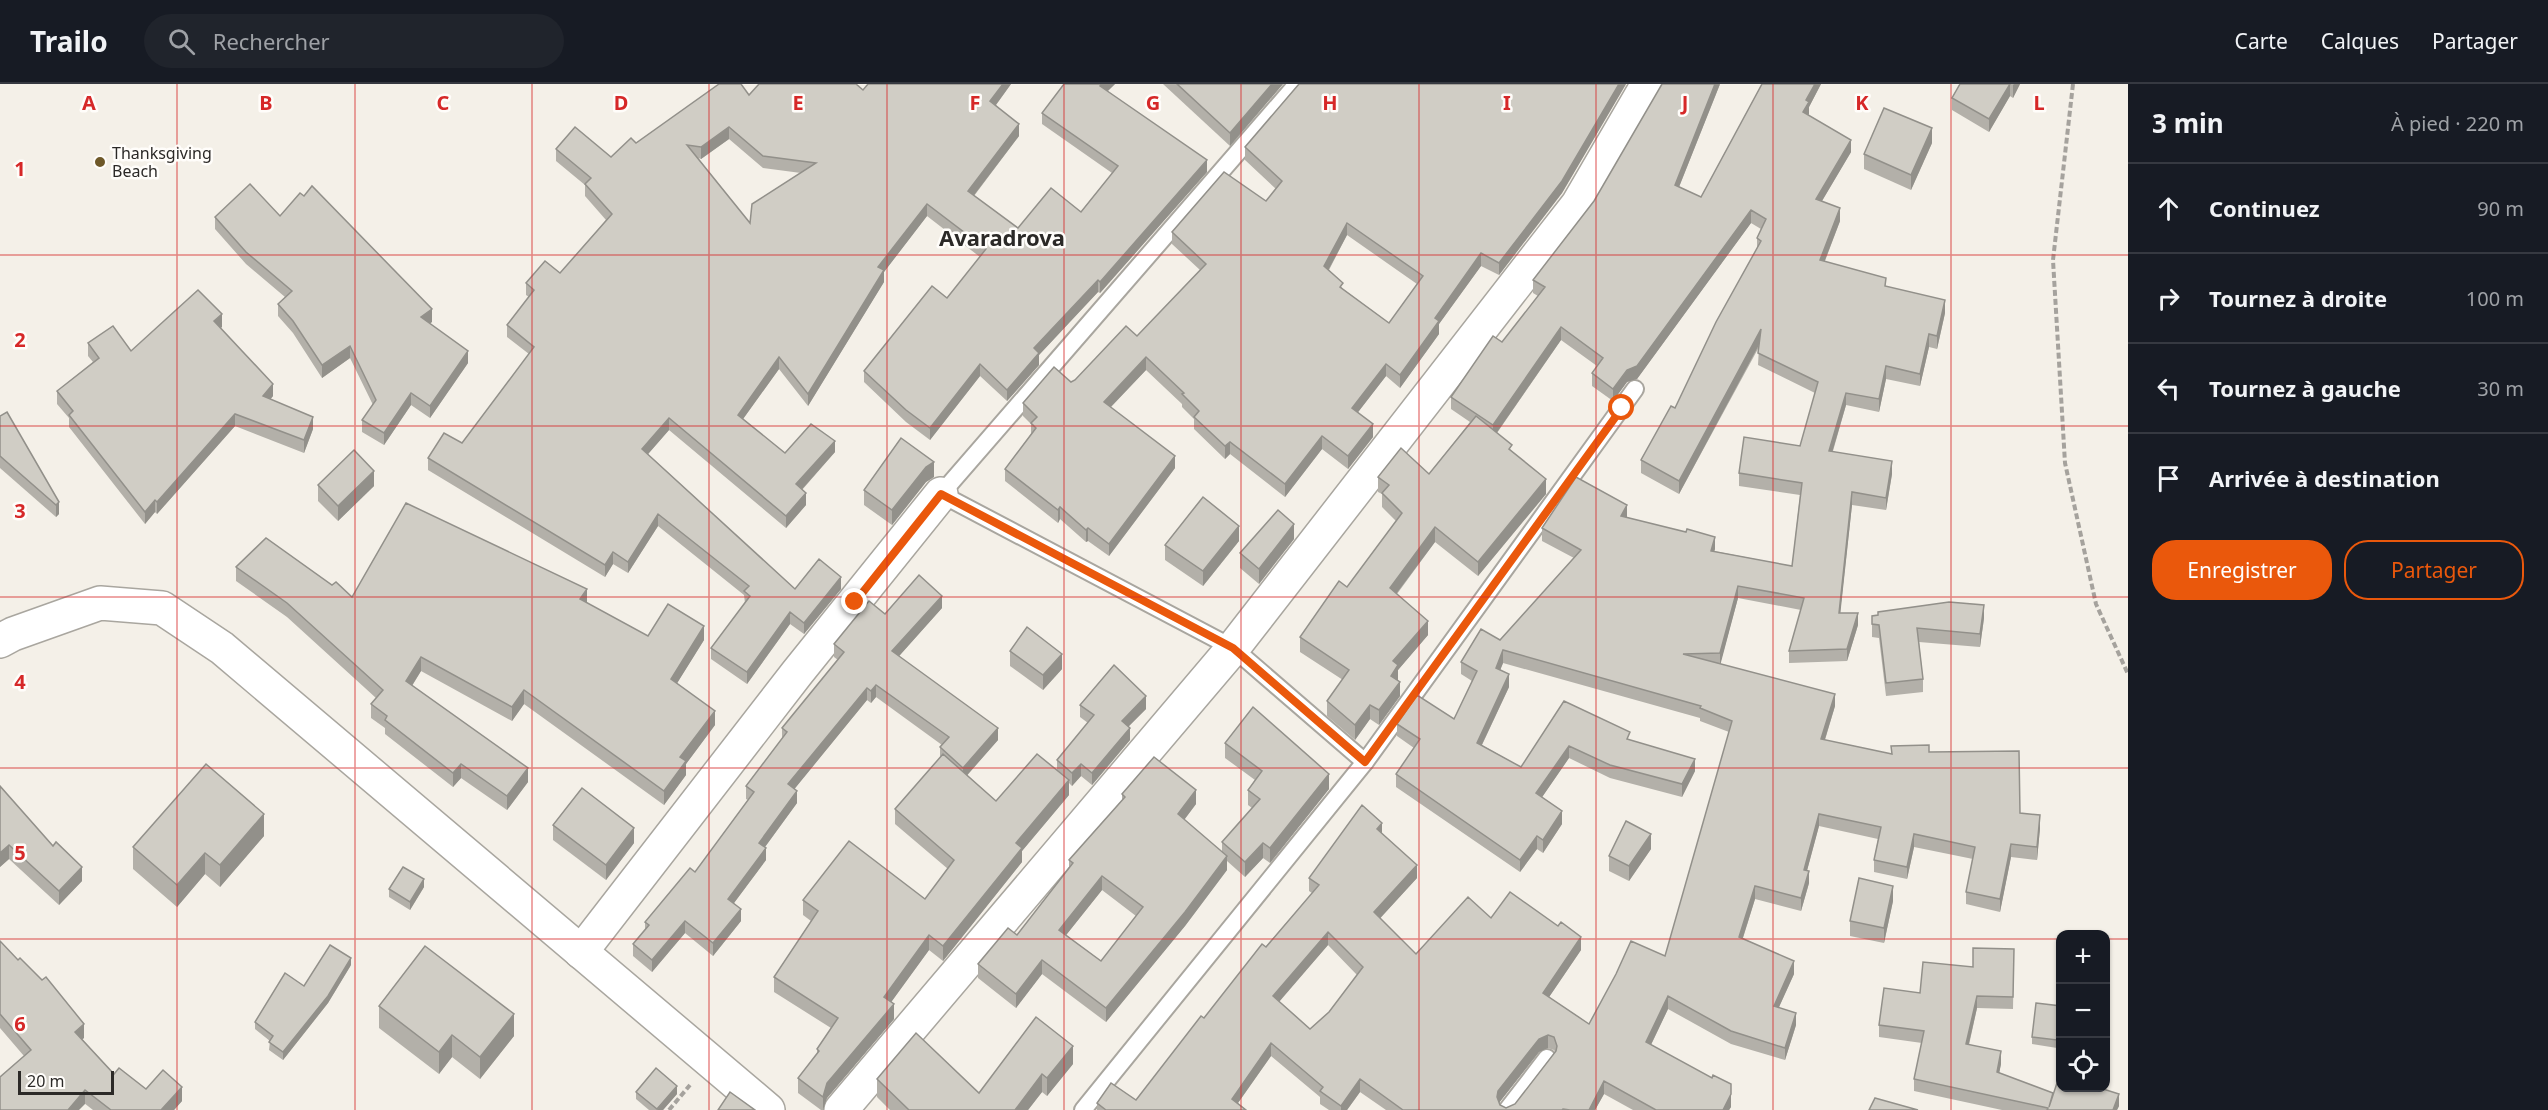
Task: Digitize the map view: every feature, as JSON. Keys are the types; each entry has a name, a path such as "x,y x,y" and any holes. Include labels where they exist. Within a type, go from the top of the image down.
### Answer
{"street":[{"path":"841,1110 1233,648 1578,204 1648,84"},
{"path":"581,952 797,673 941,494"},
{"path":"0,641 13,634 100,603 162,608 222,648 768,1110"}],"lane":[{"path":"1298,84 941,494 1233,648 1365,762"},
{"path":"1083,1110 1365,762 1635,389"},
{"path":"1507,1110 1547,1058"}],"path":[{"path":"2073,84 2053,260 2065,463 2096,604 2128,675"}],"building":[{"path":"719,84 741,84 749,95 759,84 856,84 863,90 868,84 1003,84 990,101 1019,124 968,191 1018,228 1051,188 1081,212 1118,166 1042,113 1064,84 1102,84 1100,86 1207,160 1100,282 1098,280 1034,348 1039,353 1007,390 980,364 930,428 906,410 864,371 932,286 947,298 986,249 927,204 878,267 884,270 808,394 779,357 738,415 785,453 811,424 835,441 796,484 806,493 786,516 669,418 642,449 795,589 819,559 841,577 804,623 790,612 747,672 711,648 750,596 744,591 749,586 658,514 628,562 613,552 605,565 428,458 444,433 462,443 534,347 507,325 534,290 526,283 545,261 560,273 612,214 585,184 591,178 556,149 575,127 611,157 631,138 636,143","holes":["729,127 763,156 816,163 752,204 750,223 687,145 701,147"]},
{"path":"1177,84 1272,84 1230,133"},
{"path":"1299,84 1619,84 1562,181 1499,263 1481,253 1435,318 1439,321 1400,375 1386,364 1352,408 1373,424 1348,456 1322,436 1285,484 1230,442 1225,446 1194,417 1199,411 1182,394 1184,393 1146,357 1104,402 1175,456 1109,544 1088,528 1086,530 1060,507 1058,510 1005,469 1036,428 1031,423 1037,417 1023,403 1054,367 1071,382 1126,326 1137,336 1206,264 1172,232 1224,172 1266,201 1282,181 1245,147","holes":["1347,223 1423,276 1389,323 1340,287 1343,283 1324,266"]},
{"path":"1662,84 1715,84 1675,185 1701,197 1762,84 1815,84 1806,100 1809,102 1803,112 1851,140 1816,199 1840,208 1820,260 1886,278 1885,286 1945,300 1937,336 1929,334 1920,374 1886,366 1879,399 1846,393 1829,451 1892,461 1886,498 1852,492 1839,613 1858,613 1847,649 1789,651 1804,598 1738,586 1720,653 1683,654 1835,694 1821,739 1892,754 1891,746 1929,745 1929,752 2019,751 2020,813 2040,815 2037,847 2011,844 2000,899 1966,892 1975,847 1914,834 1907,867 1874,860 1881,827 1819,814 1804,870 1809,871 1801,898 1755,886 1739,937 1794,961 1774,1006 1796,1013 1785,1048 1731,1031 1668,996 1646,1042 1712,1078 1713,1075 1731,1084 1731,1094 1723,1110 1656,1110 1604,1081 1589,1110 1403,1110 1360,1079 1341,1106 1320,1091 1323,1087 1271,1043 1232,1099 1246,1110 1106,1110 1097,1103 1111,1083 1136,1100 1201,1016 1204,1018 1262,944 1266,947 1319,885 1309,878 1362,805 1382,823 1377,829 1417,865 1374,912 1416,954 1468,897 1491,918 1510,892 1558,926 1561,922 1581,937 1543,993 1589,1024 1631,941 1665,956 1732,721 1700,708 1701,706 1503,650 1496,668 1509,674 1477,743 1521,767 1564,701 1630,732 1627,739 1695,759 1682,784 1610,765 1569,746 1536,793 1562,811 1543,840 1537,836 1520,860 1396,774 1420,739 1397,724 1417,695 1454,719 1477,671 1461,662 1481,629 1500,640 1581,550 1542,528 1576,477 1627,505 1621,516 1715,537 1711,551 1792,566 1802,483 1739,473 1744,437 1800,446 1818,382 1758,353 1761,329 1679,481 1641,460 1671,406 1675,408 1716,322 1761,241 1757,238 1766,219 1751,210 1637,366 1627,370 1613,389 1592,373 1603,358 1561,327 1493,425 1451,397 1493,336 1502,342 1545,287 1533,280 1594,201","holes":["1328,932 1363,967 1329,1012 1310,1029 1273,996","1548,1035 1554,1037 1556,1051 1515,1104 1506,1108 1500,1105 1497,1097 1498,1091 1539,1039"]},
{"path":"1960,84 2010,84 1989,119 1952,98"},
{"path":"1884,108 1932,128 1911,175 1864,154"},
{"path":"250,184 280,216 300,193 304,196 312,186 432,309 421,317 468,351 430,406 411,393 384,433 362,420 376,400 350,346 322,365 293,321 278,304 292,291 246,252 215,217"},
{"path":"198,290 222,314 214,321 273,384 263,396 313,417 304,440 235,414 157,502 155,500 145,512 69,415 73,411 57,391 99,358 88,343 113,326 131,351"},
{"path":"7,412 59,502 56,505 0,456 0,416"},
{"path":"1476,416 1512,445 1509,449 1546,479 1478,562 1435,527 1390,588 1428,621 1393,661 1398,665 1391,676 1400,682 1379,710 1370,705 1355,725 1327,701 1349,670 1300,637 1339,581 1347,587 1402,513 1382,493 1389,485 1378,477 1401,448 1429,474"},
{"path":"901,438 934,462 926,467 892,510 864,490"},
{"path":"354,450 374,471 338,506 318,485"},
{"path":"1203,497 1239,526 1203,571 1165,545"},
{"path":"406,503 587,589 580,599 648,636 668,604 704,626 671,679 715,711 680,757 686,761 664,791 524,690 512,707 421,657 406,681 528,768 507,796 461,764 453,773 385,720 387,716 371,704 383,690 287,603 236,567 266,538 332,585 336,582 352,597"},
{"path":"1278,510 1294,524 1259,569 1240,553"},
{"path":"919,575 942,596 892,651 998,728 963,768 940,747 949,737 876,685 871,691 867,688 788,784 797,791 759,843 766,848 728,899 741,909 713,943 685,921 652,960 633,944 649,925 645,922 690,868 695,872 754,792 746,786 787,732 782,728 844,652 834,644 869,601 885,614"},
{"path":"1949,602 1984,605 1980,634 1917,628 1923,679 1886,683 1879,625 1872,624 1872,616 1878,615 1878,612"},
{"path":"1027,627 1062,654 1043,675 1010,651"},
{"path":"1114,665 1146,696 1122,721 1130,728 1092,773 1081,764 1072,773 1057,760 1094,715 1080,705"},
{"path":"1253,707 1329,774 1270,848 1263,843 1245,862 1222,842 1260,799 1248,790 1262,771 1225,743"},
{"path":"943,754 996,801 1037,754 1069,780 1016,843 1022,848 943,946 929,935 884,997 894,1004 827,1083 823,1097 798,1078 819,1051 817,1049 838,1018 774,977 818,911 803,900 849,841 925,899 954,860 895,809"},
{"path":"1154,757 1196,790 1178,814 1227,856 1185,912 1106,1008 1042,960 1016,994 978,964 1008,928 1017,935 1073,863 1069,860 1125,797 1122,794","holes":["1102,876 1143,907 1101,961 1059,930"]},
{"path":"206,764 264,814 220,865 205,853 177,885 133,847"},
{"path":"0,786 53,846 56,842 82,867 59,891 9,845 0,853"},
{"path":"582,788 634,828 606,865 553,825"},
{"path":"1626,821 1651,834 1629,866 1609,856"},
{"path":"403,867 424,879 410,902 389,889"},
{"path":"1859,878 1893,886 1884,928 1850,921"},
{"path":"0,941 42,980 46,977 84,1024 75,1032 114,1074 119,1068 146,1089 163,1070 182,1087 161,1110 111,1110 85,1090 68,1110 0,1110 0,1077 31,1050 0,1014"},
{"path":"330,945 351,958 328,996 283,1052 269,1042 273,1036 255,1022 285,973 304,986"},
{"path":"425,946 514,1014 480,1057 452,1035 439,1052 379,1006"},
{"path":"1973,948 2014,949 2013,997 1977,996 1966,1044 2001,1051 1997,1072 2053,1093 2049,1107 2056,1086 2056,1092 2110,1091 2119,1094 2113,1110 2047,1110 2048,1108 1914,1079 1924,1031 1879,1025 1884,988 1920,993 1923,962 1973,967"},
{"path":"2036,1003 2056,1005 2056,1040 2032,1037"},
{"path":"1036,1017 1073,1046 1047,1078 1042,1074 1015,1110 909,1110 877,1079 916,1033 979,1093"},
{"path":"656,1068 677,1086 657,1109 636,1092"},
{"path":"730,1092 755,1110 718,1110"},
{"path":"1875,1098 1918,1110 1869,1110"}],"place":[{"name":"Thanksgiving Beach","path":"100,162"}],"district":[{"name":"Avaradrova","path":"1002,237"}],"route":[{"path":"855,602 941,494 1233,648 1365,762 1622,408"}]}
